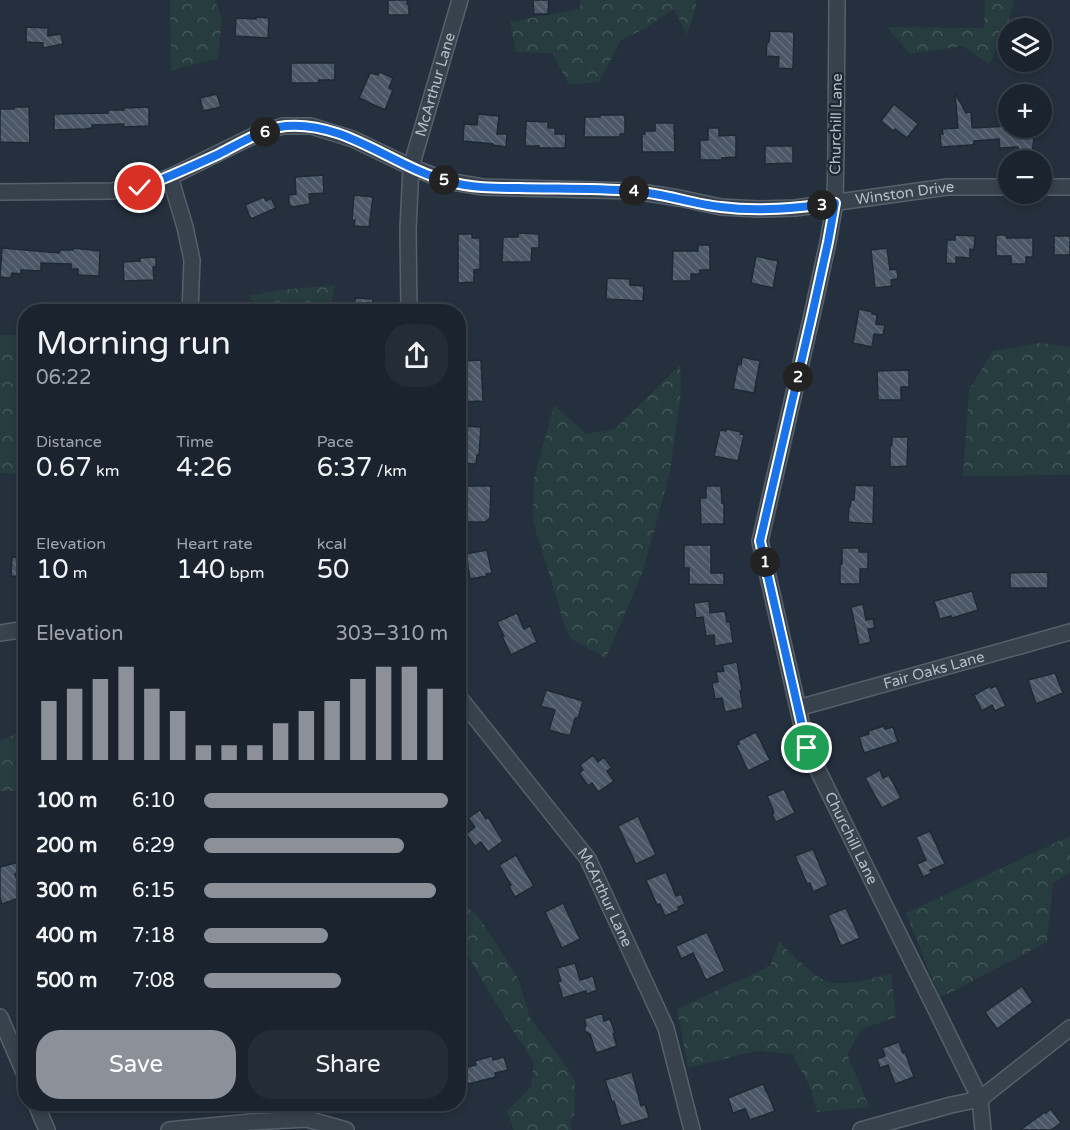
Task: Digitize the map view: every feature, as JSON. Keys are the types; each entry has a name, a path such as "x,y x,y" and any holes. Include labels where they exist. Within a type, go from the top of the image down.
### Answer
{"street":[{"name":"McArthur Lane","path":"409,304 408,229 411,167 460,0"},
{"name":"Churchill Lane","path":"837,0 835,203 812,315 760,541 807,748 980,1100 983,1130"},
{"name":"Winston Drive","path":"0,192 112,191 140,188 170,177 255,135 283,126 311,126 353,139 411,167 447,181 483,187 634,191 721,207 758,209 795,208 947,187 998,187"},
{"path":"170,177 192,260 190,304"},
{"path":"1052,187 1070,187"},
{"path":"0,633 18,630"},
{"name":"Fair Oaks Lane","path":"798,708 1070,632"},
{"name":"McArthur Lane","path":"466,706 588,859 666,1028 692,1130"},
{"path":"0,1017 18,1059"},
{"path":"861,1130 951,1105 980,1100 1070,1029"},
{"path":"39,1111 47,1130"},
{"path":"169,1130 307,1118 346,1130"}],"green space":[{"path":"170,0 215,0 222,18 218,58 171,71"},
{"path":"581,0 696,0 696,7 687,35 674,9 644,29 621,40 599,82 569,85 552,53 516,52 510,22 579,9"},
{"path":"985,0 1014,0 1010,18 998,18 998,46 989,64 963,46 910,54 887,27 984,28"},
{"path":"335,285 331,304 254,304 249,296 281,290"},
{"path":"0,335 18,335 18,474 0,473"},
{"path":"1039,343 1070,347 1070,475 963,476 969,390 993,351"},
{"path":"680,365 681,392 670,472 643,571 606,658 571,639 564,624 533,520 534,478 554,405 586,434 615,429"},
{"path":"18,733 18,791 0,791 0,741"},
{"path":"1070,836 1070,873 1053,883 1047,942 940,998 906,913"},
{"path":"466,907 478,916 518,978 530,1018 575,1080 574,1115 570,1125 572,1130 514,1130 507,1111 531,1087 534,1063 466,952"},
{"path":"779,941 808,969 826,981 842,983 891,974 896,1017 862,1029 847,1054 869,1107 817,1112 810,1087 792,1054 756,1051 688,1068 677,1009 770,966"}],"building":[{"path":"388,0 407,0 409,15 388,15"},
{"path":"533,0 549,0 548,14 534,14"},
{"path":"256,17 269,18 268,38 235,36 236,18 256,19"},
{"path":"26,27 48,28 48,36 61,34 63,44 43,48 43,43 26,42"},
{"path":"770,31 794,32 793,69 778,68 779,57 766,56"},
{"path":"291,63 335,63 335,80 319,80 318,83 291,83"},
{"path":"380,72 393,78 389,88 393,90 385,110 359,98 370,73 378,75"},
{"path":"955,93 966,113 971,112 973,128 998,127 998,138 1034,138 1033,150 1018,150 1018,147 1000,148 999,139 974,141 971,145 941,147 942,129 958,128"},
{"path":"217,94 221,107 203,111 200,98"},
{"path":"894,104 918,124 907,138 895,129 893,131 881,121"},
{"path":"14,107 29,107 30,143 0,142 0,109 14,109"},
{"path":"149,107 149,126 92,125 92,128 85,129 54,130 54,114 108,113 108,110"},
{"path":"478,114 499,116 497,134 507,134 506,147 463,141 464,124 477,125"},
{"path":"600,115 625,115 625,134 620,134 620,137 584,137 585,117 600,117"},
{"path":"526,121 548,122 548,128 555,128 555,134 566,134 565,148 525,146"},
{"path":"655,123 674,123 675,152 642,152 642,134 645,134 645,131 655,131"},
{"path":"708,128 719,128 719,136 736,135 736,157 722,158 722,160 700,160 700,140 708,140"},
{"path":"765,146 793,146 793,163 765,164"},
{"path":"323,175 324,193 309,194 310,204 292,207 289,204 289,195 296,194 295,177"},
{"path":"354,195 373,197 369,227 354,226 355,220 352,220"},
{"path":"264,197 266,201 271,198 276,208 251,219 245,205"},
{"path":"518,233 539,234 539,248 532,248 531,262 502,262 503,237 518,237"},
{"path":"458,234 472,234 472,238 480,238 480,269 474,270 474,282 458,283"},
{"path":"955,235 975,236 974,250 970,249 970,258 956,257 956,264 946,263 947,240 955,240"},
{"path":"996,235 1006,235 1007,238 1033,238 1033,257 1026,257 1026,264 1011,264 1011,256 996,256"},
{"path":"1054,236 1070,236 1070,255 1054,255"},
{"path":"698,245 710,245 710,270 700,270 700,274 691,274 691,281 672,281 673,251 698,251"},
{"path":"2,248 59,253 60,250 73,250 73,248 100,251 99,276 78,275 78,269 71,269 71,264 41,263 41,271 21,270 21,274 12,273 11,278 0,277"},
{"path":"887,248 890,270 897,269 898,279 891,280 892,286 875,288 871,250"},
{"path":"756,256 778,261 773,288 751,283"},
{"path":"156,257 156,267 153,267 154,280 124,281 123,262"},
{"path":"607,278 630,279 630,285 644,286 643,301 606,299"},
{"path":"355,298 373,299 373,304 355,304"},
{"path":"859,309 877,315 876,324 885,325 883,335 874,334 872,347 853,343"},
{"path":"742,357 760,361 754,393 733,389 738,364 741,365"},
{"path":"481,360 483,401 466,402 466,361"},
{"path":"909,370 909,387 901,387 901,400 878,400 877,371"},
{"path":"466,426 481,427 476,464 466,463"},
{"path":"727,429 741,432 740,434 744,435 738,461 714,456 720,430 726,431"},
{"path":"892,437 908,437 907,466 890,467"},
{"path":"855,485 874,486 873,524 848,522 849,507 851,500 854,500"},
{"path":"466,486 491,486 490,518 485,522 466,522"},
{"path":"706,486 721,486 724,524 701,524 700,498 706,498"},
{"path":"684,545 711,545 711,573 724,573 724,585 689,584 689,568 684,568"},
{"path":"842,548 859,548 859,552 868,552 868,569 860,569 860,584 840,584"},
{"path":"487,550 492,573 470,579 466,554"},
{"path":"12,557 18,557 18,576 11,576"},
{"path":"1048,572 1048,588 1010,588 1010,573"},
{"path":"972,591 978,610 940,619 934,601"},
{"path":"709,601 710,613 725,611 727,622 730,622 733,643 715,646 714,635 706,636 703,617 696,618 694,603"},
{"path":"863,604 866,620 873,619 875,628 868,629 871,642 859,645 851,607"},
{"path":"517,613 524,629 530,626 537,642 511,655 497,622"},
{"path":"737,662 743,708 725,712 722,698 715,699 712,683 718,682 716,672 724,671 722,665"},
{"path":"1055,673 1063,693 1036,704 1028,680"},
{"path":"990,686 991,688 996,686 1006,706 995,711 992,705 982,711 974,695"},
{"path":"546,690 583,701 570,736 549,730 555,710 541,706"},
{"path":"884,726 885,729 893,727 898,742 864,753 859,737 869,734 868,731"},
{"path":"756,732 770,760 748,771 736,745 739,744 738,741"},
{"path":"593,755 598,762 604,757 612,768 607,771 614,781 598,792 592,783 588,786 579,773 583,770 580,765"},
{"path":"880,770 883,778 889,775 901,798 882,808 865,778"},
{"path":"784,789 795,813 776,822 767,796"},
{"path":"480,810 486,819 488,817 503,841 488,852 481,842 475,846 466,834 475,827 468,818"},
{"path":"638,816 656,855 636,864 618,826"},
{"path":"930,831 945,864 930,870 932,873 923,877 917,864 926,860 916,837"},
{"path":"813,849 828,885 813,892 795,856"},
{"path":"516,855 534,886 515,897 499,865"},
{"path":"18,862 18,873 15,874 18,898 2,904 0,898 0,867"},
{"path":"666,872 676,896 681,894 685,904 678,907 679,910 665,916 660,904 657,905 646,880"},
{"path":"563,903 580,939 562,948 545,912"},
{"path":"846,908 860,938 841,946 828,915"},
{"path":"707,932 725,971 706,980 693,953 681,959 676,946"},
{"path":"575,963 580,980 593,976 597,990 563,998 557,968"},
{"path":"1022,986 1033,1002 997,1029 985,1012"},
{"path":"602,1013 604,1021 610,1019 617,1046 596,1053 590,1034 584,1031 586,1025 584,1019"},
{"path":"899,1042 914,1077 895,1084 888,1065 880,1068 877,1059 885,1056 882,1048"},
{"path":"492,1056 493,1060 504,1057 508,1070 495,1073 496,1077 468,1084 466,1068 476,1065 475,1061"},
{"path":"632,1072 641,1106 645,1104 649,1118 621,1126 605,1080"},
{"path":"763,1084 775,1111 750,1120 745,1109 733,1113 728,1098"},
{"path":"1051,1109 1061,1123 1051,1130 1020,1130 1045,1112"}],"route":[{"path":"140,188 170,177 255,135 283,126 311,126 353,139 411,167 447,181 483,187 634,191 721,207 758,209 795,208 835,203 812,315 760,541 807,748"}]}
